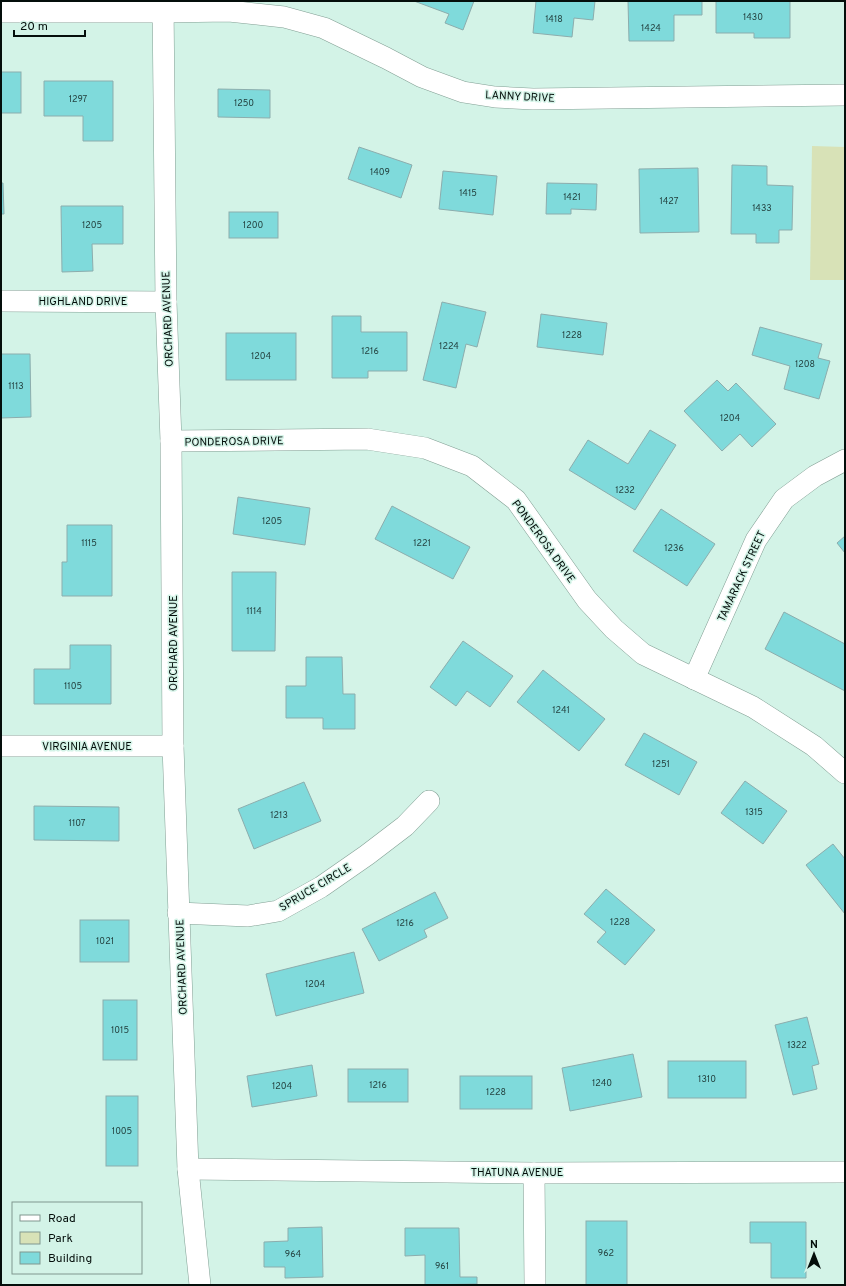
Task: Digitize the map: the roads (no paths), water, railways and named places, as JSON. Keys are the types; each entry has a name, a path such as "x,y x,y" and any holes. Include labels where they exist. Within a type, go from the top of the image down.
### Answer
{"street":[{"path":"1,12 163,7"},
{"name":"LANNY DRIVE","path":"163,7 284,16 324,28 422,77 463,92 495,97 533,99 845,95"},
{"name":"ORCHARD AVENUE","path":"163,7 166,302 171,441 173,746 188,1169 200,1285"},
{"name":"HIGHLAND DRIVE","path":"1,301 166,302"},
{"name":"PONDEROSA DRIVE","path":"171,441 367,438 425,448 472,466 516,500 587,600 614,628 643,654 754,707 814,746 845,773"},
{"name":"TAMARACK STREET","path":"694,679 756,540 784,499 815,476 845,460"},
{"name":"VIRGINIA AVENUE","path":"1,746 173,746"},
{"name":"SPRUCE CIRCLE","path":"178,913 248,916 278,911 321,887 367,855 405,826 429,801"},
{"name":"THATUNA AVENUE","path":"188,1169 534,1173 845,1172"},
{"path":"534,1173 535,1285"}]}
